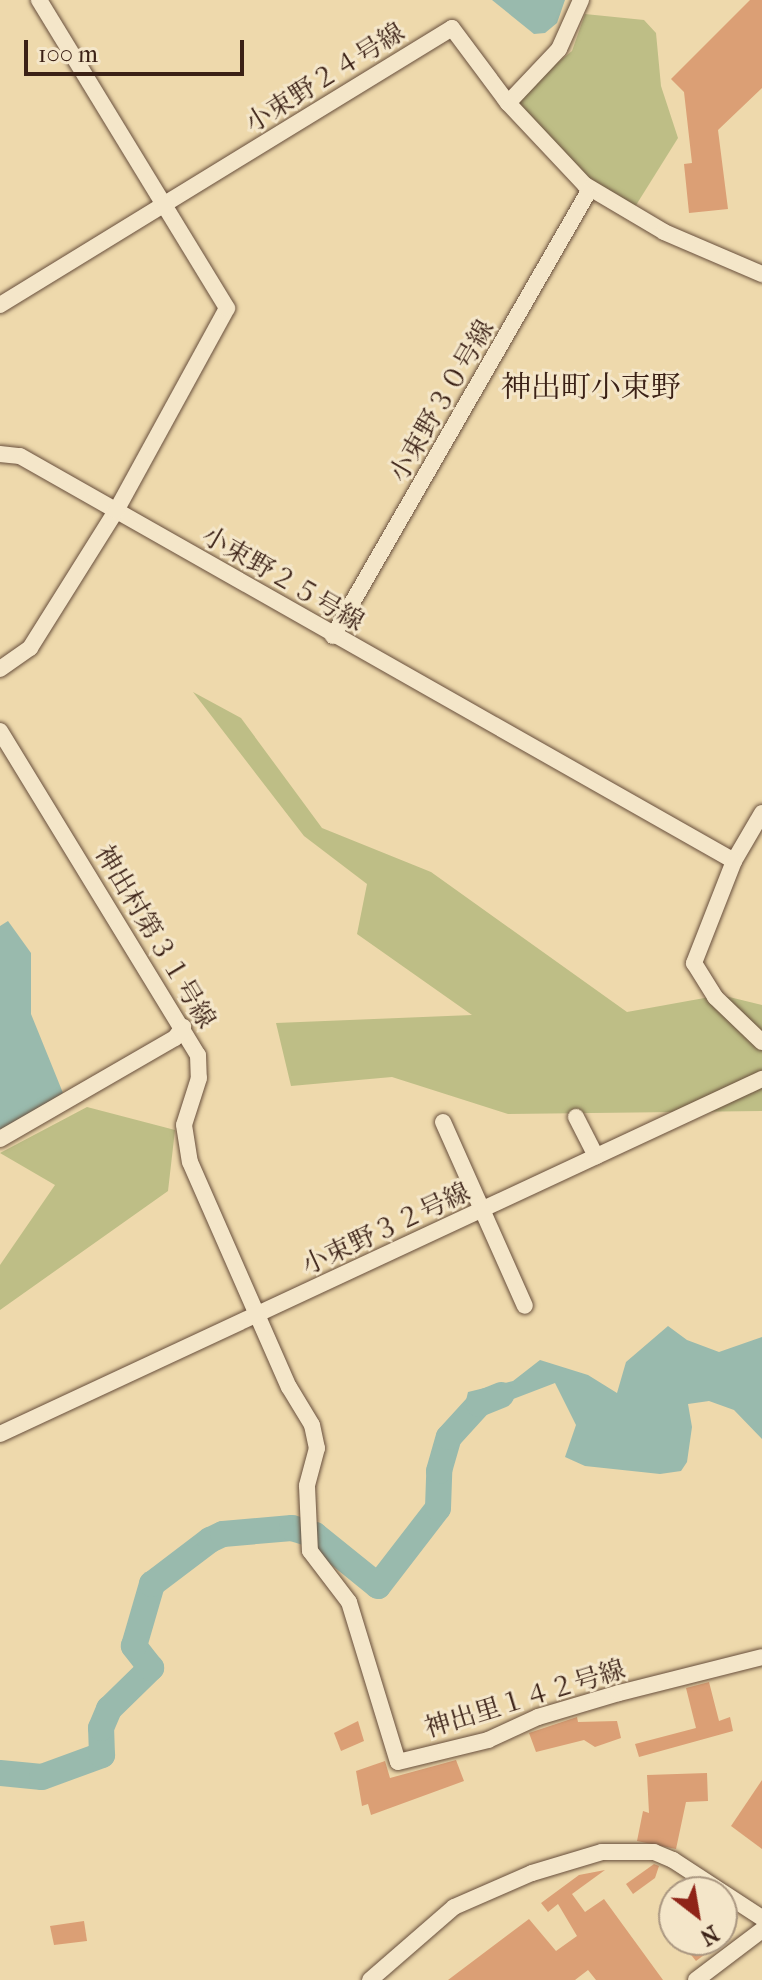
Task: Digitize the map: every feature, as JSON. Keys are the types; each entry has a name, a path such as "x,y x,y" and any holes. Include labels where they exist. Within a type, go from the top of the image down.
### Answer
{"street":[{"path":"0,669 30,648 116,511 227,308 39,0"},
{"path":"508,103 559,49 581,0"},
{"name":"小束野２４号線","path":"0,305 452,28 508,103 590,189 664,232 762,274"},
{"name":"小束野３０号線","path":"333,636 590,189"},
{"name":"小束野２５号線","path":"0,454 20,456 734,861"},
{"name":"神出村第３１号線","path":"0,731 198,1055 199,1078 184,1125 190,1162 258,1315"},
{"path":"762,813 734,861 694,963 715,997 762,1042"},
{"path":"0,1139 175,1038 183,1027"},
{"name":"小束野３２号線","path":"0,1434 762,1079"},
{"path":"576,1117 596,1156"},
{"path":"443,1122 480,1212 525,1306"},
{"name":"神出里１４２号線","path":"258,1315 312,1425 317,1448 307,1486 310,1551 349,1602 398,1762 488,1740 538,1717 619,1693 762,1657"},
{"path":"370,1980 454,1907 532,1873 602,1852 654,1852 673,1860 762,1918"},
{"path":"696,1980 762,1930"}],"green space":[{"path":"585,14 644,20 656,33 661,86 678,138 633,210 592,185 517,106 540,77 572,51"},
{"path":"193,692 241,718 322,828 431,872 627,1012 721,995 762,1005 762,1111 508,1114 392,1077 291,1086 276,1023 472,1015 357,934 367,884 304,836"},
{"path":"87,1107 175,1130 168,1191 0,1310 0,1265 55,1185 0,1153"}],"shaded area":[{"path":"492,0 565,0 557,23 545,33 534,34"},
{"path":"8,921 31,953 31,1014 63,1093 0,1133 0,926"},
{"path":"668,1326 687,1340 719,1352 762,1337 762,1439 734,1410 709,1401 688,1404 692,1427 687,1462 681,1471 660,1474 585,1466 565,1457 576,1425 555,1383 474,1414 463,1413 468,1392 513,1381 540,1360 588,1375 617,1393 626,1362"}],"building":[{"path":"750,0 762,0 762,88 718,130 728,209 689,213 684,164 692,163 684,92 671,79"},
{"path":"709,1682 719,1721 730,1717 733,1731 639,1757 635,1744 696,1728 686,1688"},
{"path":"577,1717 578,1722 617,1721 621,1738 595,1747 584,1740 536,1752 529,1733"},
{"path":"358,1721 364,1741 341,1751 334,1733"},
{"path":"456,1760 464,1781 371,1815 368,1804 362,1806 356,1771 385,1761 390,1778"},
{"path":"707,1773 708,1801 686,1802 676,1849 637,1841 643,1811 649,1813 647,1775"},
{"path":"762,1780 762,1849 731,1826"},
{"path":"654,1864 659,1866 655,1878 633,1894 626,1884"},
{"path":"605,1870 572,1894 585,1912 604,1899 663,1980 596,1980 588,1970 575,1980 448,1980 529,1919 556,1951 577,1936 558,1904 548,1912 541,1903 579,1875"},
{"path":"84,1921 87,1941 54,1945 50,1926"}],"waterway":[{"path":"0,1773 42,1777 102,1755 101,1728 109,1709 151,1668 134,1646 152,1584 210,1540 223,1534 292,1528 315,1535 378,1586 438,1508 439,1471 449,1437 479,1404 501,1395"}],"district":[{"name":"神出町小束野","path":"591,388"}]}
